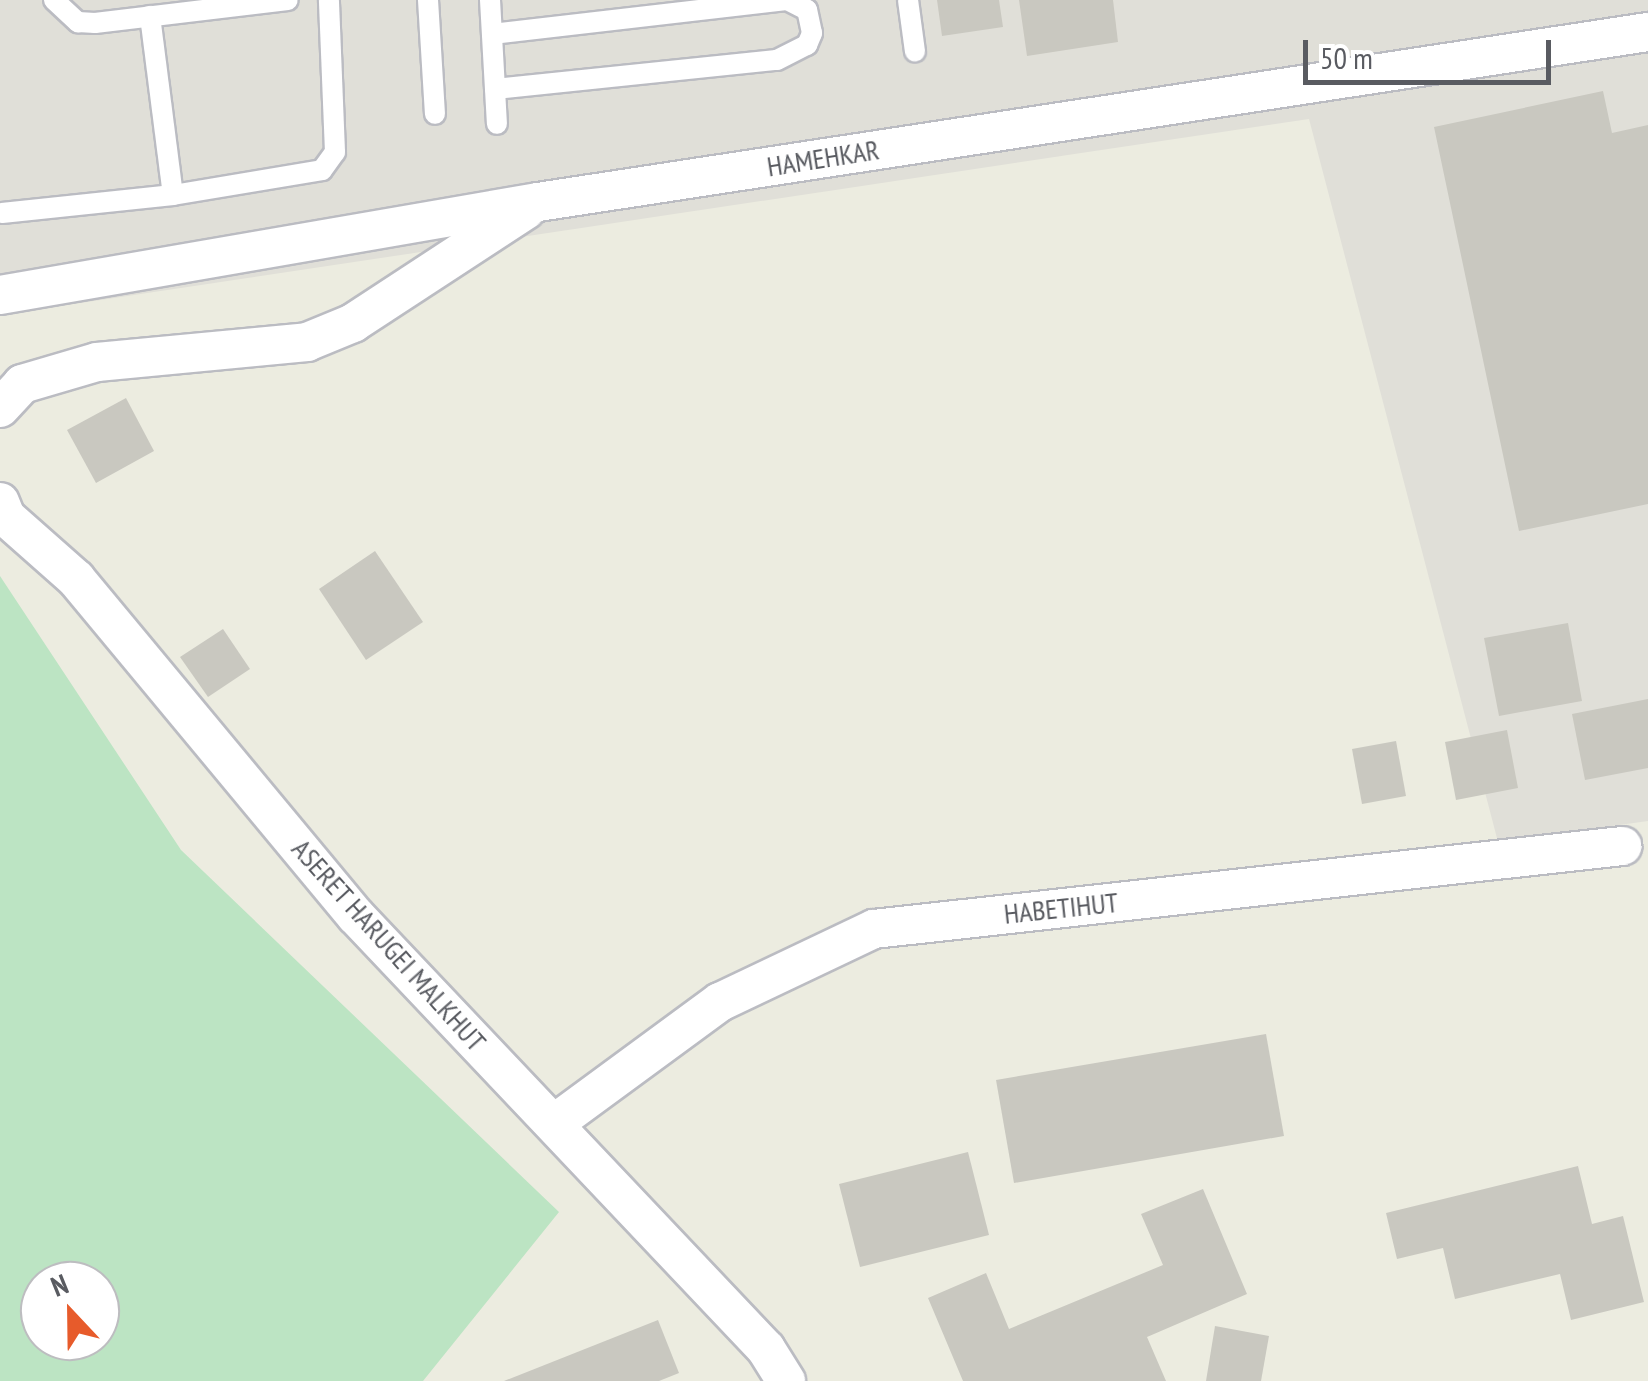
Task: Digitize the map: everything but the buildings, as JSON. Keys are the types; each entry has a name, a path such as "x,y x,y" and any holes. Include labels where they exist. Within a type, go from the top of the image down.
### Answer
{"street":[{"name":"HAMEHKAR","path":"0,295 538,202 1648,32"},
{"path":"0,408 22,384 97,362 307,342 353,323 538,202"},
{"name":"ASERET HARUGEI MALKHUT","path":"0,502 6,517 76,579 356,916 766,1350 786,1381"},
{"name":"HABETIHUT","path":"554,1123 720,1002 874,929 1622,846"}],"lane":[{"path":"54,0 78,22 288,0"},
{"path":"2,213 173,196 331,163 329,0"},
{"path":"428,0 435,114"},
{"path":"490,0 498,124"},
{"path":"492,34 785,0 807,10 812,33 807,45 776,60 495,89"},
{"path":"908,0 916,52"},
{"path":"150,16 173,196"}],"shaded area":[{"path":"0,0 1648,0 1648,821 1498,842 1309,119 0,315"}],"green space":[{"path":"0,576 181,850 559,1212 423,1381 0,1381"}]}
